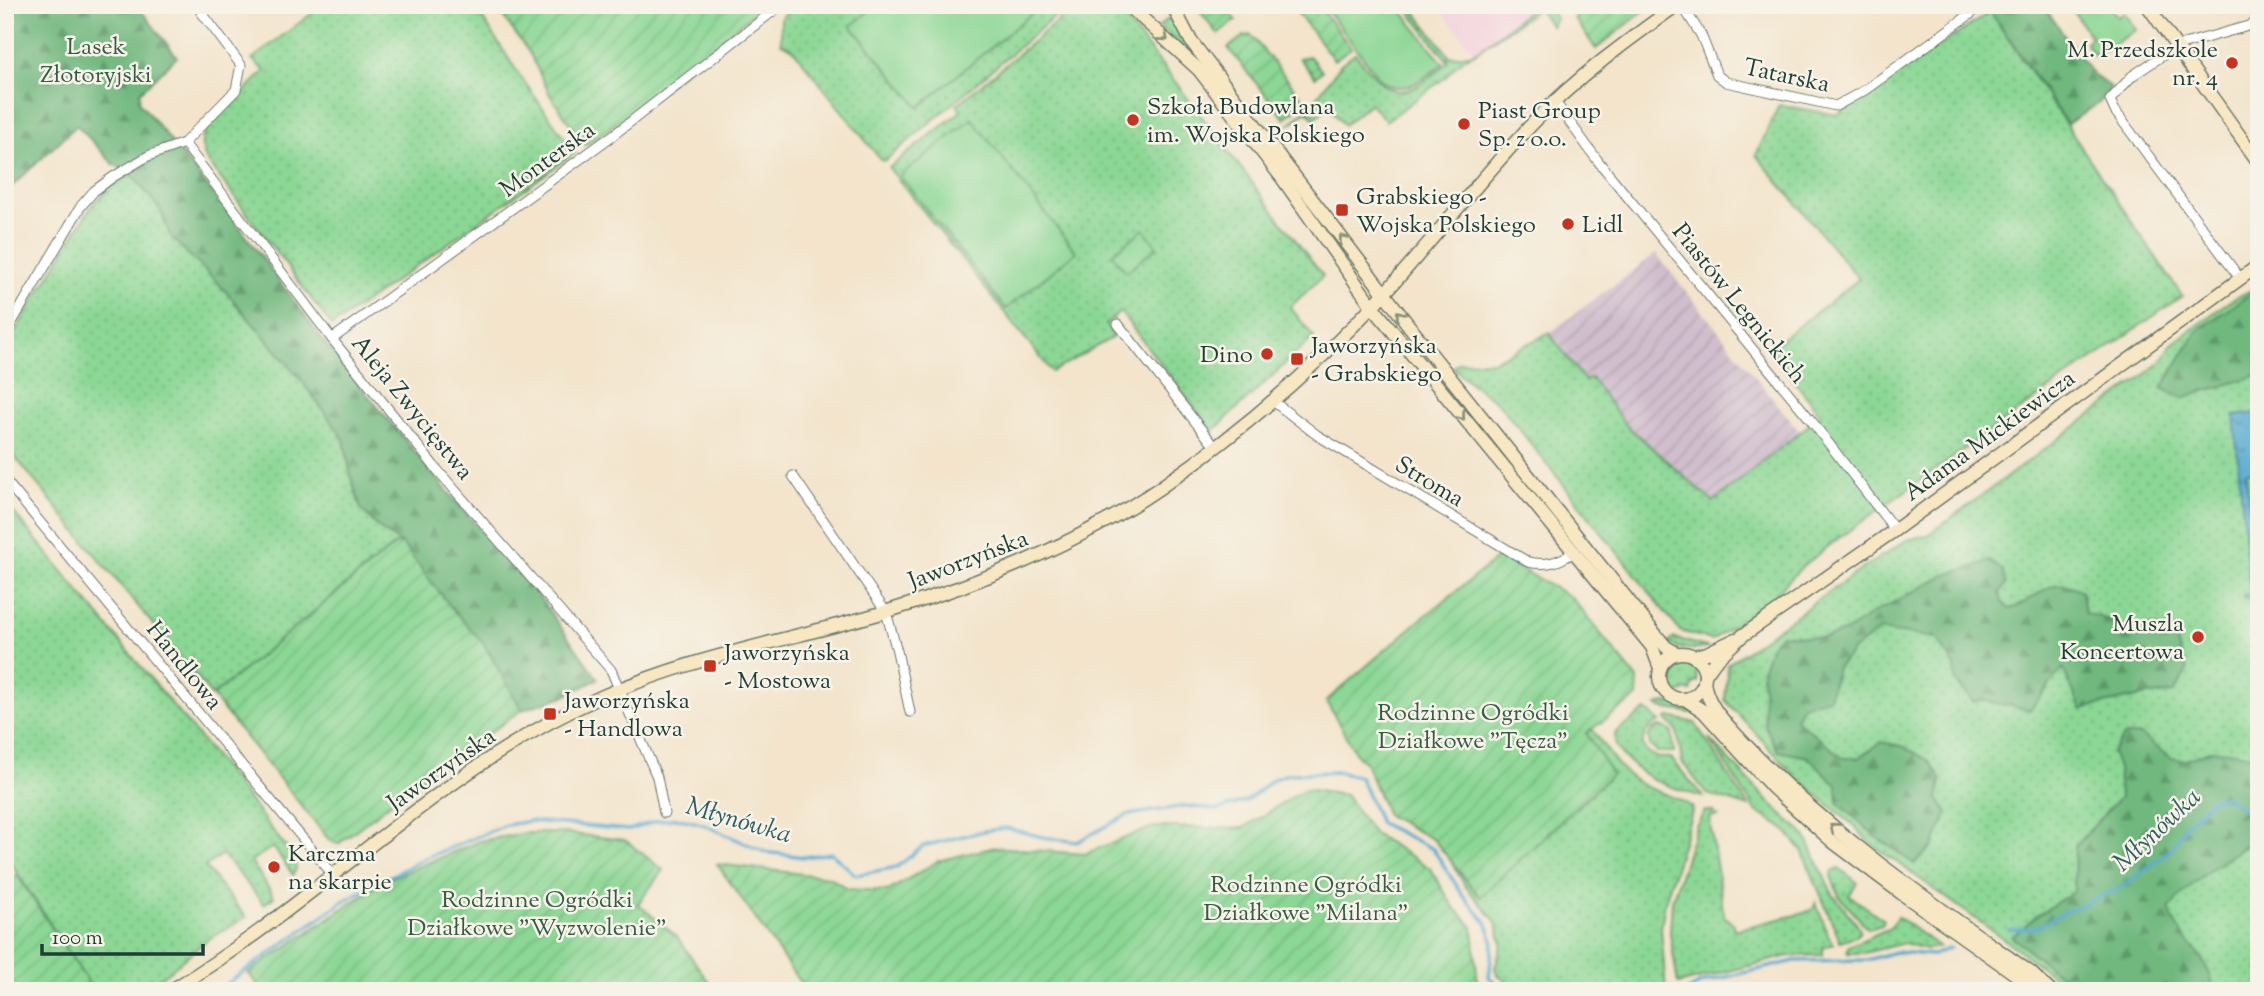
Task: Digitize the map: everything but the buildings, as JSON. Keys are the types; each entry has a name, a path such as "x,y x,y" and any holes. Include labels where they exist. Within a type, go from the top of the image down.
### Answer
{"street":[{"path":"5,334 81,206 94,191 148,156 184,143 236,90 241,65 196,5"},
{"name":"Monterska","path":"332,339 616,133 781,5"},
{"path":"1128,5 1195,57 1666,647 1676,653 1693,656 1701,663 1707,696 1713,707 1773,773 1904,889"},
{"path":"1172,5 1195,57 1372,306 1652,647 1660,668"},
{"name":"Tatarska","path":"1680,5 1701,35 1717,75 1726,82 1836,106 1983,5"},
{"name":"Jaworzyńska","path":"170,991 237,947 430,799 517,741 570,712 620,689 708,657 886,612 978,581 1045,552 1127,509 1216,448 1274,402 1372,306 1520,137 1555,102 1607,57 1680,5"},
{"path":"2147,5 2259,163"},
{"path":"2239,277 2115,111 2110,100 2132,76 2177,46 2259,23"},
{"name":"Piastów Legnickich","path":"1555,102 1598,161 1810,419 1895,530"},
{"name":"Aleja Zwycięstwa","path":"184,143 332,339 434,466 611,670 657,777 664,813"},
{"name":"Adama Mickiewicza","path":"1705,679 1714,661 1742,636 1895,530 2259,265"},
{"path":"1118,324 1216,448"},
{"name":"Stroma","path":"1274,402 1317,435 1528,562 1546,564 1575,551"},
{"path":"793,476 886,612 898,651 910,712"},
{"name":"Handlowa","path":"5,480 333,875"},
{"name":"Adama Mickiewicza","path":"1693,656 1707,653 1742,636"},
{"path":"1676,653 1666,658 1660,668 1658,679 1663,690 1673,698 1685,699 1703,711 1748,762 1803,816 2039,991"},
{"path":"1685,699 1698,693 1705,679"},
{"path":"1916,898 2031,973 2050,991"}],"shaded area":[{"path":"1437,5 1536,5 1475,53"},
{"path":"1656,254 1800,432 1713,503 1625,424 1591,378 1585,382 1549,333"}],"green space":[{"name":"Lasek Złotoryjski","path":"5,5 137,5 177,57 140,92 139,102 233,218 327,346 468,516 537,594 598,679 567,695 522,710 483,643 453,610 402,544 380,529 361,509 351,477 344,439 299,377 221,286 170,236 160,209 132,175 113,164 77,125 5,193"},
{"path":"323,5 474,5 575,153 332,326 206,159 202,146 209,126 265,71 252,59"},
{"path":"495,5 763,5 650,100 585,145 550,95 530,54"},
{"path":"797,5 1068,5 885,161 881,160 792,48 781,43 781,17"},
{"path":"876,5 1042,5 919,107 851,26"},
{"path":"1077,5 1087,5 1094,14 1114,5 1323,276 1290,307 1314,337 1213,431 1120,312 1106,324 1113,337 1052,372 889,168 961,111 957,105"},
{"path":"1195,5 1225,5 1236,20 1218,34"},
{"path":"1295,5 1318,5 1351,48 1334,60 1294,8"},
{"path":"1323,5 1397,5 1443,63 1412,85 1395,87 1387,84 1378,77"},
{"path":"1404,5 1410,5 1450,57 1447,60"},
{"path":"1536,5 1548,5 1556,19 1551,26 1538,9 1484,46"},
{"path":"1586,5 1651,5 1596,49 1574,18"},
{"path":"1986,5 2043,5 2092,74 2111,88 2099,103 2067,124"},
{"path":"2069,5 2109,5 2118,17 2124,12 2136,30 2095,56 2086,43 2091,37"},
{"path":"1990,12 2182,296 1840,537 1802,567 1764,605 1712,640 1680,631 1500,405 1453,367 1458,362 1494,361 1549,333 1585,381 1591,378 1625,424 1713,502 1821,415 1769,349 1859,279 1756,155 1779,105 1837,115"},
{"path":"1171,16 1188,47 1185,50 1159,26"},
{"path":"1250,34 1305,101 1285,119 1228,48"},
{"path":"1355,53 1379,81 1398,91 1408,90 1419,84 1448,62 1450,57 1473,53 1456,65 1446,77 1386,121 1370,103 1344,125 1328,106 1314,119 1307,111 1289,125 1307,109 1312,113 1316,110 1312,104 1341,64"},
{"path":"1309,56 1322,71 1315,77 1299,58"},
{"path":"972,119 1076,252 1006,309 900,176"},
{"path":"132,175 160,209 171,236 221,286 299,377 344,439 351,477 361,509 380,529 402,544 395,544 212,696 5,445 5,348 92,205 114,184"},
{"path":"1144,229 1157,247 1126,272 1112,254"},
{"path":"2259,286 2259,991 2072,991 1870,843 1853,825 1796,777 1725,700 1728,664 1907,540 1928,535 2144,376 2162,361 2171,345 2228,302"},
{"path":"2259,288 2259,375 2182,398 2162,388 2198,330"},
{"path":"5,502 216,758 295,859 296,869 293,875 273,847 251,861 274,897 264,904 222,854 205,867 246,917 203,943 157,980 136,990 93,990 5,854"},
{"path":"396,544 402,544 453,610 483,643 522,710 402,794 338,844 330,841 212,696"},
{"name":"Rodzinne Ogródki Działkowe \"Tęcza\"","path":"1499,557 1571,597 1638,680 1637,697 1586,733 1612,774 1480,897 1434,840 1387,815 1365,762 1358,757 1326,701 1420,620"},
{"path":"1990,561 2003,571 2006,584 2000,593 2002,602 2009,609 2052,586 2070,586 2082,591 2085,613 2106,619 2128,631 2153,626 2172,630 2187,670 2174,693 2147,695 2081,709 2063,668 2030,710 1980,700 1973,702 1955,680 1955,666 1936,638 1880,630 1852,651 1837,668 1829,698 1802,705 1796,719 1843,758 1859,758 1881,742 1902,746 1928,760 1941,779 1938,799 1948,812 1933,846 1914,864 1878,838 1838,803 1837,785 1808,757 1778,751 1765,726 1762,671 1771,645 1781,634 1825,638 1847,631 1873,613 1943,576"},
{"path":"1674,638 1708,648 1687,649 1668,643"},
{"path":"1684,659 1696,667 1698,682 1694,683 1691,691 1678,693 1668,686 1668,677 1665,674 1672,663 1679,663"},
{"path":"1666,703 1686,706 1699,714 1657,705"},
{"path":"1646,710 1660,722 1646,732 1644,748 1656,757 1671,758 1703,797 1651,778 1632,765 1619,751 1615,743 1616,732"},
{"path":"1669,717 1695,723 1749,807 1707,794 1682,762 1677,731 1666,719"},
{"path":"1658,727 1666,728 1672,733 1674,752 1658,752 1651,747 1648,737 1652,730"},
{"path":"1592,729 1613,759 1632,778 1693,808 1665,902 1661,928 1666,991 1519,991 1497,974 1495,968 1502,944 1498,927 1465,886 1452,863 1480,897 1612,774 1586,733"},
{"path":"2141,735 2170,758 2186,760 2212,750 2259,758 2259,842 2256,839 2210,871 2188,888 2169,909 2179,930 2206,967 2212,991 2080,991 2012,937 2038,915 2074,891 2075,847 2120,797 2118,769 2112,752 2124,736"},
{"path":"1709,738 1769,802 1805,835 1832,893 1859,927 1860,931 1856,936 1840,941 1802,850 1784,829 1756,811"},
{"name":"Rodzinne Ogródki Działkowe \"Milana\"","path":"1305,789 1345,795 1374,834 1430,868 1453,906 1473,927 1478,986 1484,991 806,991 717,864 829,877 848,889 888,891 938,861 994,847 1084,854 1153,827 1243,828"},
{"path":"1705,811 1718,816 1710,817 1711,830 1724,917 1733,923 1734,930 1804,913 1813,909 1816,902 1834,944 1823,947 1823,955 1788,956 1678,984 1670,933 1672,901 1696,826"},
{"name":"Rodzinne Ogródki Działkowe \"Wyzwolenie\"","path":"526,833 564,833 625,840 663,870 638,904 677,937 715,991 263,991 248,973 384,881 480,841"},
{"path":"1839,868 1858,883 1849,895 1884,920 1882,925 1868,929 1839,896 1831,876 1833,871"},
{"path":"17,875 93,990 5,991 5,883"},
{"path":"1898,917 1939,947 1926,949 1904,943 1864,953 1848,953 1849,946 1890,928"}],"water":[{"path":"2259,413 2259,471 2246,472 2256,591 2259,592 2259,598 2243,599 2243,595 2250,594 2234,416"}],"waterway":[{"name":"Młynówka","path":"217,991 345,900 425,858 506,825 530,821 629,830 656,821 677,818 702,824 765,852 804,857 831,853 856,875 897,867 923,846 984,831 1007,828 1077,842 1127,815 1186,806 1218,810 1248,800 1274,779 1288,774 1337,772 1360,777 1380,823 1433,849 1462,894 1486,922 1493,941 1489,977 1506,991"},
{"name":"Młynówka","path":"2009,930 2038,927 2123,887 2171,850 2188,822 2211,800 2227,796 2247,813"},
{"name":"Młynówka","path":"1687,991 1701,983 1795,961 1867,960 1895,952 1933,955 1950,948"}],"place":[{"name":"M. Przedszkole nr. 4","path":"2232,63"},
{"name":"Szkoła Budowlana im. Wojska Polskiego","path":"1133,120"},
{"name":"Piast Group Sp. z o.o.","path":"1464,124"},
{"name":"Grabskiego - Wojska Polskiego","path":"1342,210"},
{"name":"Lidl","path":"1568,224"},
{"name":"Dino","path":"1267,354"},
{"name":"Jaworzyńska - Grabskiego","path":"1297,359"},
{"name":"Muszla Koncertowa","path":"2198,637"},
{"name":"Jaworzyńska - Mostowa","path":"710,666"},
{"name":"Jaworzyńska - Handlowa","path":"550,714"},
{"name":"Karczma na skarpie","path":"274,867"}]}
